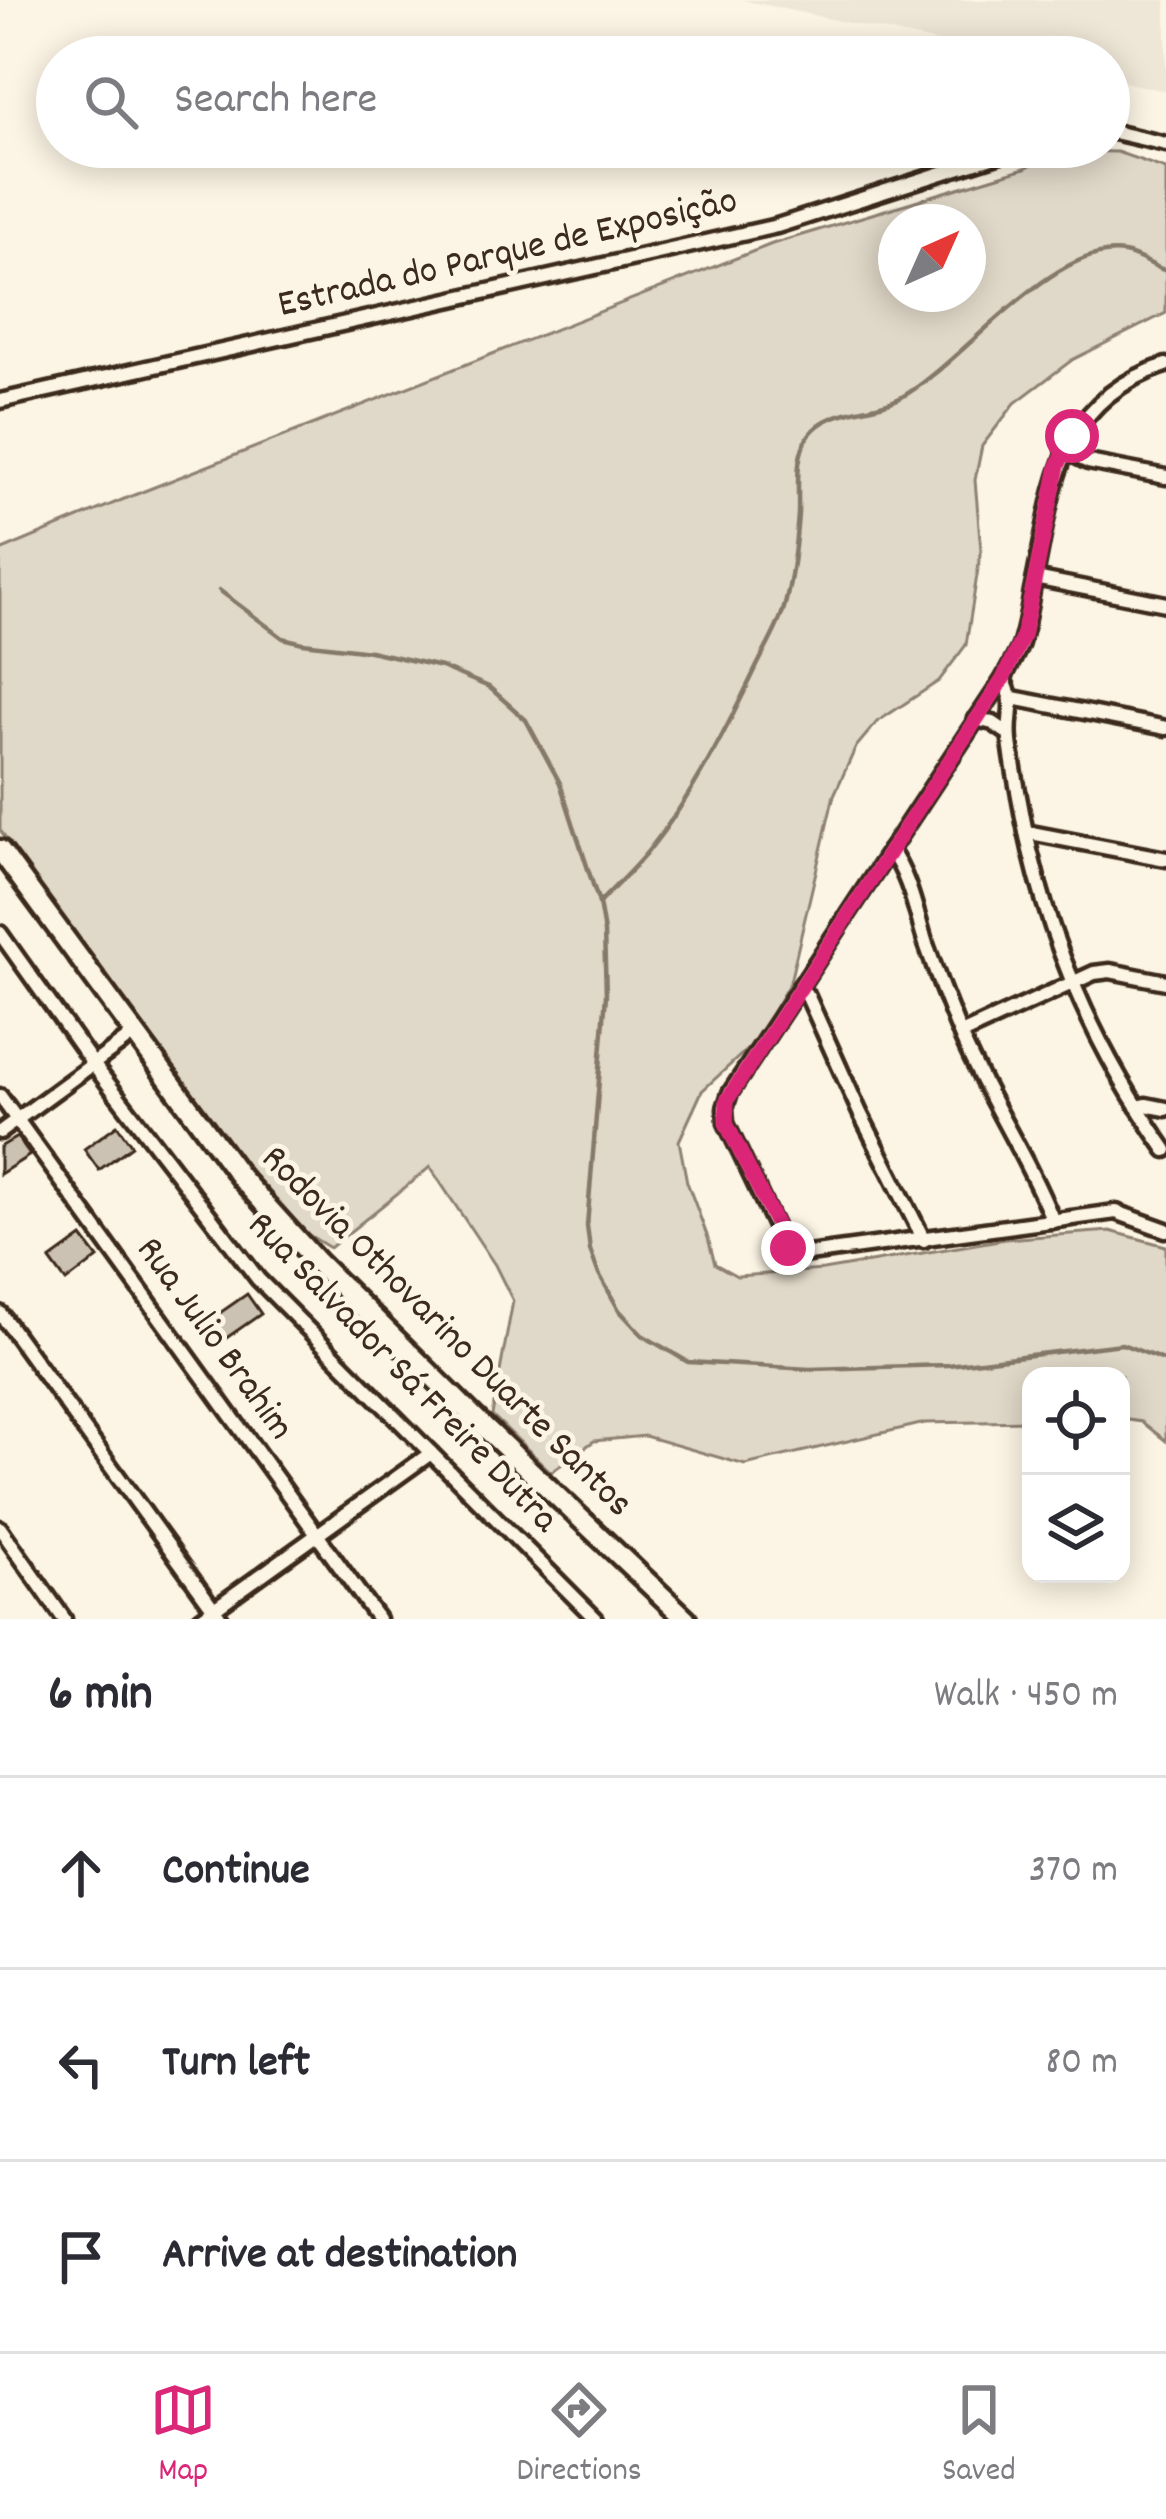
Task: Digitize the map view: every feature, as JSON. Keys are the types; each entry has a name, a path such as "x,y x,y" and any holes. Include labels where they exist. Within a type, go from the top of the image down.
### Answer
{"main road":[{"name":"Rodovia Othovarino Duarte Santos","path":"0,850 241,1178 317,1262 686,1619"}],"street":[{"path":"1130,135 1166,144"},
{"name":"Estrada do Parque de Exposição","path":"0,401 777,226 958,168"},
{"path":"1166,365 1133,378 1105,398 1064,451 1023,636 1003,679 730,1093 725,1108 726,1123 784,1243 808,1256 1116,1212 1166,1230"},
{"path":"1064,451 1088,462 1166,477"},
{"path":"1035,578 1166,604"},
{"path":"1003,679 1013,698 1009,734 1026,832 1046,909 1105,1054 1166,1150"},
{"path":"1013,698 1166,728"},
{"path":"976,719 1009,734"},
{"path":"1026,832 1166,860"},
{"path":"890,850 899,862 961,1034 1052,1221"},
{"name":"Rua Salvador Sá Freire Dutra","path":"0,933 93,1064 258,1279 596,1619"},
{"path":"961,1034 1094,973 1110,971 1166,982"},
{"path":"800,987 924,1240"},
{"path":"0,1132 134,1034"},
{"name":"Rua Julio Brahim","path":"0,1096 378,1619"},
{"path":"1137,1107 1166,1108"},
{"path":"0,1313 218,1614"},
{"path":"200,1619 218,1614 316,1534 431,1453"},
{"path":"0,1528 64,1619"}],"shaded area":[{"path":"742,0 1166,0 1166,91 1130,83 1130,36 909,36"},
{"path":"1130,157 1166,169 1166,313 1072,360 1015,403 982,446 975,480 981,550 966,645 939,681 877,722 856,747 834,795 790,982 756,1041 702,1091 679,1141 687,1182 715,1264 737,1276 823,1270 1005,1239 1110,1231 1166,1246 1166,1441 1142,1422 1130,1420 1130,1367 1022,1367 1022,1421 925,1423 745,1465 645,1436 594,1441 551,1472 492,1415 513,1301 495,1265 430,1167 330,1248 304,1232 215,1129 0,830 0,551 772,244 878,212 878,312 986,312 986,204 905,204 1025,168 1130,168"}],"building":[{"path":"117,1125 132,1146 99,1170 84,1149"},
{"path":"17,1137 30,1155 0,1174 0,1147"},
{"path":"82,1237 98,1258 66,1282 50,1260"},
{"path":"247,1294 261,1314 225,1339 211,1319"}],"waterway":[{"path":"599,903 643,857 679,808 720,740 778,625 791,576 799,463 809,435 839,415 900,398 1067,266 1096,254 1124,253 1166,271"},
{"path":"219,590 283,638 441,667 489,687 526,720 560,783 599,903 606,995 587,1226 598,1272 619,1310 642,1335 688,1362 810,1369 948,1365 1122,1344 1166,1361"}],"route":[{"path":"788,1248 726,1123 727,1100 1003,679 1023,636 1058,466 1072,436"}]}
